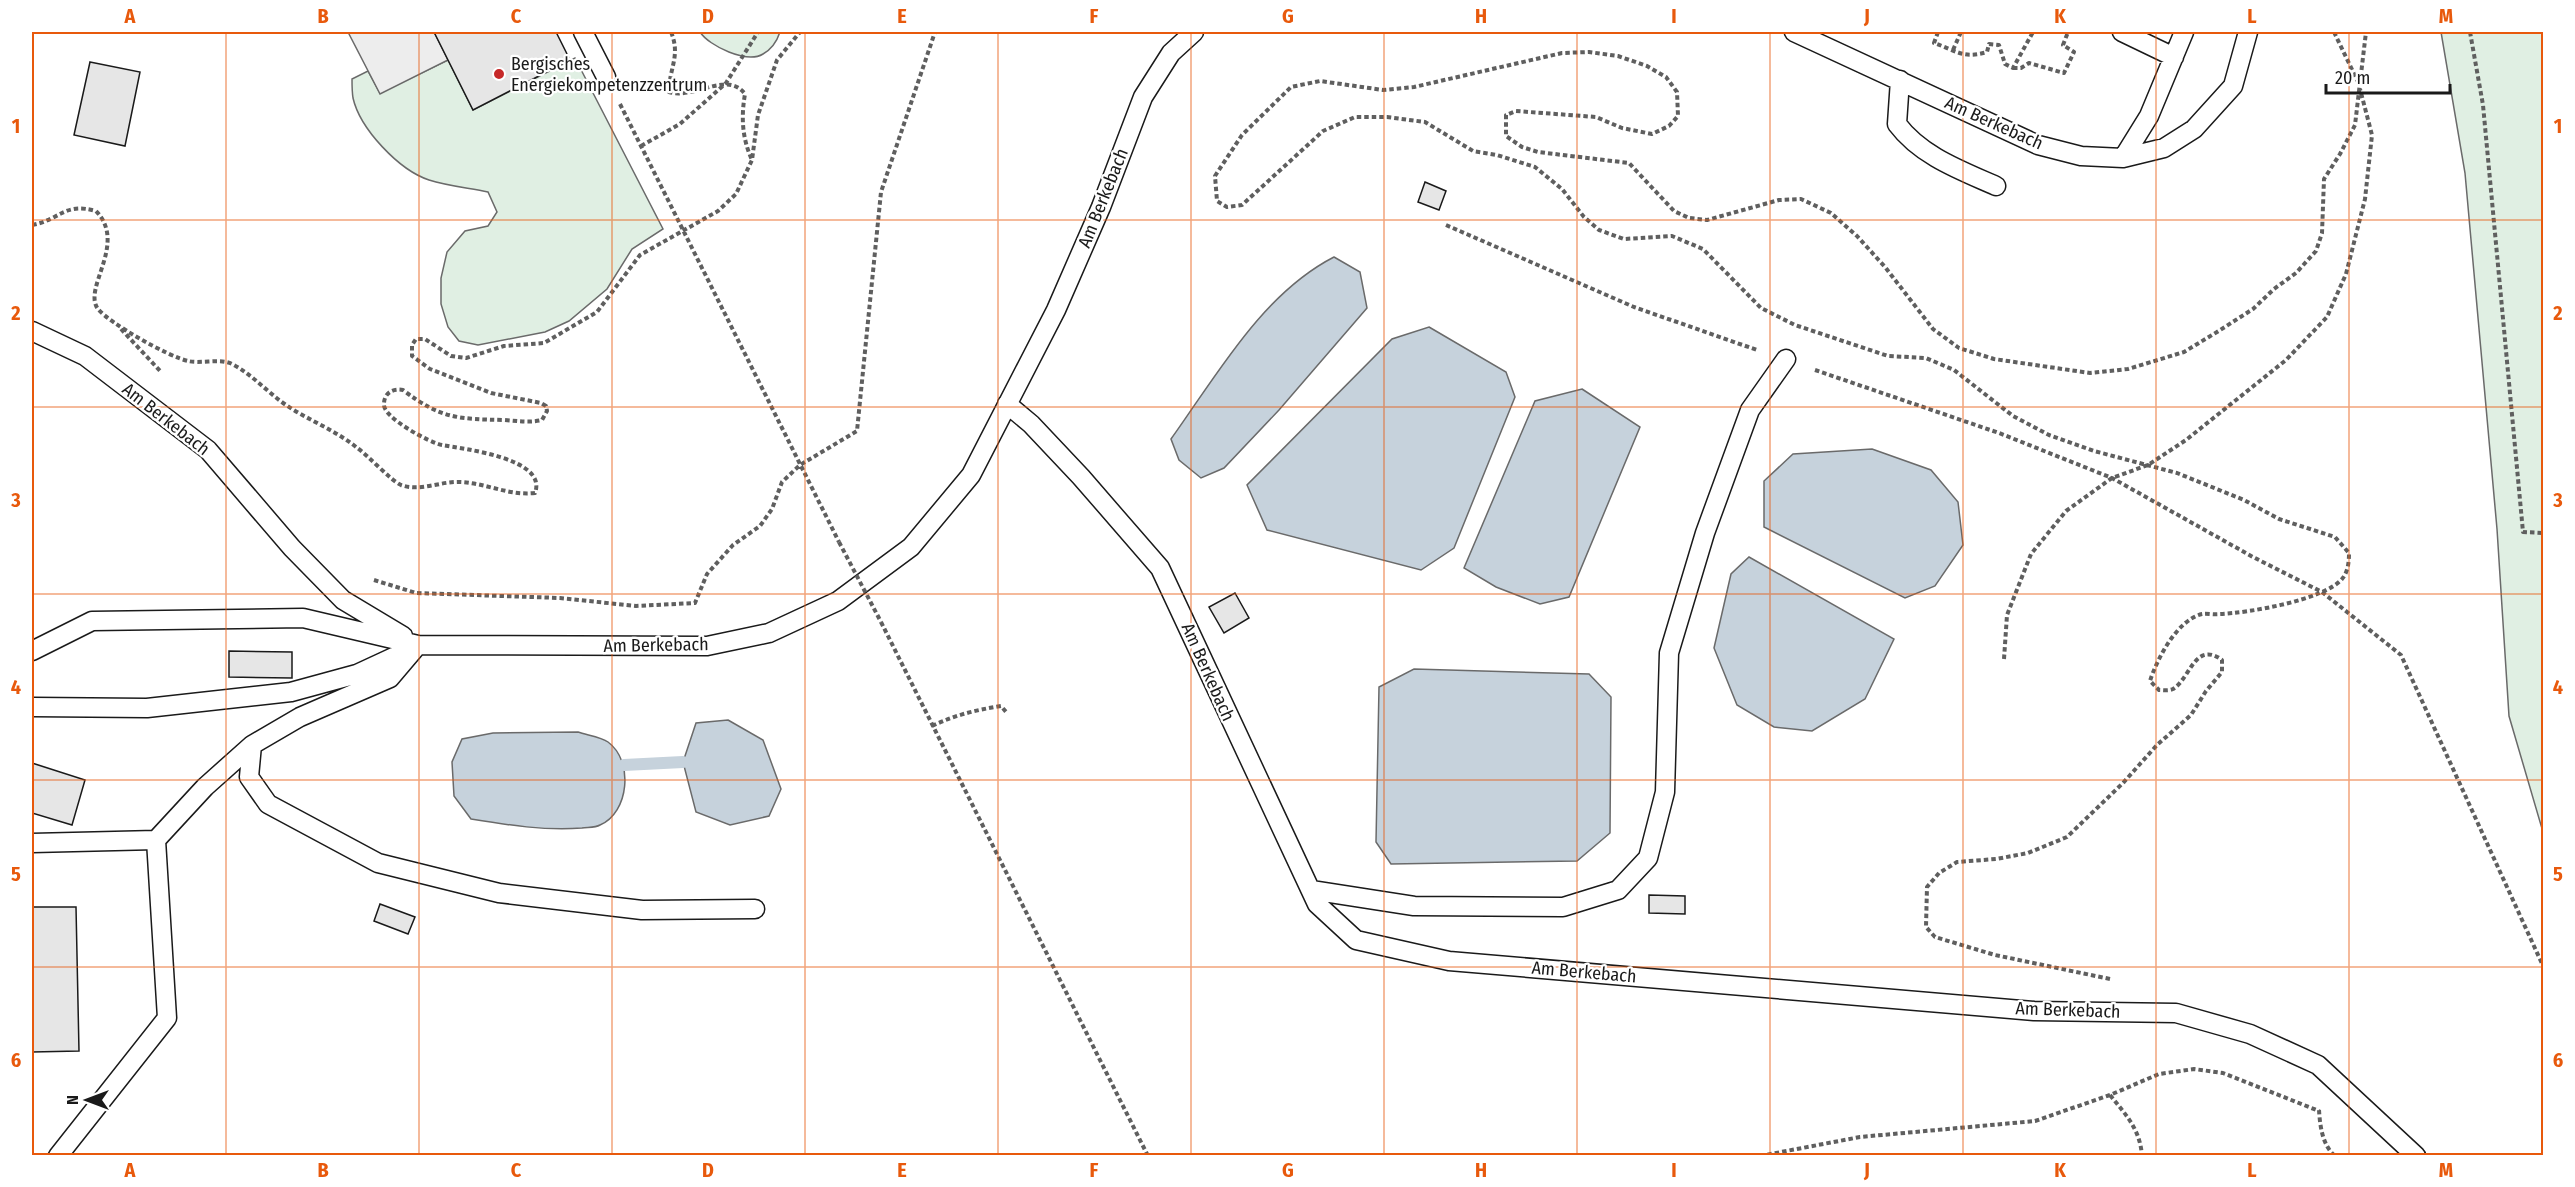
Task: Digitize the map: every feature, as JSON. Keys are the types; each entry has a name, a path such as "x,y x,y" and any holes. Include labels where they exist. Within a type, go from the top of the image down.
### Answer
{"lane":[{"path":"583,32 606,76"},
{"name":"Am Berkebach","path":"32,651 92,621 273,618 303,618 418,645 707,646 769,633 838,601 911,547 971,476 1056,310 1097,218 1143,98 1171,52 1194,32"},
{"name":"Am Berkebach","path":"1794,32 2038,145 2081,156 2123,158 2164,148 2194,129 2233,86 2248,32"},
{"path":"2122,32 2174,57"},
{"path":"2123,158 2149,116 2184,32"},
{"path":"1900,80 1897,124 1908,140 1950,166 1996,186"},
{"name":"Am Berkebach","path":"32,331 85,356 208,450 292,548 343,600 418,645"},
{"path":"1311,890 1414,906 1563,907 1618,890 1648,858 1665,792 1669,653 1705,533 1750,410 1786,359"},
{"name":"Am Berkebach","path":"1007,404 1031,424 1081,477 1160,568 1317,903 1356,940 1449,961 2034,1011 2176,1012 2250,1034 2318,1065 2416,1155"},
{"path":"32,707 147,708 291,692 357,674 418,645"},
{"path":"32,843 156,840 205,787 252,745 300,717 390,678 418,645"},
{"path":"252,745 249,777 268,804 378,862 499,894 642,910 755,909"},
{"path":"58,1155 167,1018 156,840"}],"path":[{"path":"671,32 676,52 675,67 669,80 669,92 676,94 704,90 726,83 740,87 746,94 741,112 746,145 752,160"},
{"path":"641,146 681,124 726,83 758,32"},
{"path":"32,225 41,224 74,208 96,211 107,227 108,239 96,290 96,306 99,311 124,330 186,361 228,362 248,372 287,406 355,445 401,485 418,487 461,482 522,495 535,493 537,487 535,479 526,468 475,449 428,441 390,417 384,410 383,402 389,392 395,389 403,390 445,416 526,423 542,420 547,411 546,406 491,393 430,369 412,356 412,345 416,339 425,339 451,356 466,358 504,346 531,345 552,340 597,312 640,255 718,211 736,194 752,160 758,115 777,60 800,32"},
{"path":"365,574 374,580 416,593 560,598 636,606 695,603 707,574 733,545 760,526 772,509 782,482 800,465 857,431 881,192 935,32"},
{"path":"1938,32 1934,43 1972,57 1987,52 1989,44 1999,45 2005,64 2013,68 2021,68 2029,63 2064,74 2074,52 2063,45 2068,32"},
{"path":"1953,50 1961,32"},
{"path":"2013,68 2031,33 2025,32"},
{"path":"2004,659 2007,615 2031,554 2066,511 2112,478 2148,465 2186,440 2286,360 2327,317 2346,274 2365,200 2372,135 2359,84 2334,32"},
{"path":"2111,979 1995,955 1935,937 1926,927 1927,887 1939,873 1957,862 1996,859 2028,852 2067,837 2123,783 2157,745 2191,715 2222,672 2222,660 2215,655 2204,655 2195,660 2181,681 2171,690 2159,690 2150,681 2155,664 2179,629 2201,614 2221,615 2283,605 2322,592 2343,579 2349,565 2349,553 2335,537 2279,519 2244,500 2177,473 2094,451 2049,435 2013,416 1954,370 1926,358 1888,356 1795,325 1761,308 1703,249 1672,236 1624,239 1599,230 1584,217 1562,189 1535,167 1497,154 1473,151 1425,122 1387,117 1355,117 1323,131 1242,205 1227,207 1217,201 1215,176 1242,135 1291,87 1320,81 1383,90 1414,87 1562,52 1589,52 1618,56 1647,66 1666,77 1677,92 1678,116 1669,126 1652,134 1622,128 1596,117 1516,111 1506,115 1506,136 1522,147 1538,152 1629,163 1674,211 1689,218 1707,220 1779,200 1801,199 1831,213 1857,236 1885,267 1933,329 1959,348 1994,359 2090,373 2128,369 2184,352 2253,309 2296,273 2316,251 2322,234 2324,179 2355,125 2366,32"},
{"path":"2470,32 2484,105 2523,532 2544,533"},
{"path":"606,76 1148,1155"},
{"path":"1446,225 1634,307 1999,433 2112,478 2253,557 2322,592 2401,656 2544,968"},
{"path":"112,319 168,380"},
{"path":"932,726 953,716 980,709 1001,706 1007,713"},
{"path":"2318,1065 2323,1089 2319,1111 2321,1130 2331,1152 2335,1155"},
{"path":"1760,1155 1860,1137 2035,1121 2110,1095 2159,1074 2194,1069 2223,1073 2319,1111"},
{"path":"2110,1095 2134,1123 2141,1143 2142,1155"}],"green space":[{"path":"700,32 780,32 774,44 766,52 748,57 720,48"},
{"path":"2441,32 2543,32 2543,832 2509,716 2497,529 2465,173"},
{"path":"575,58 663,229 632,249 607,289 569,321 545,332 478,345 459,341 448,327 441,304 441,278 447,252 465,231 488,226 497,212 488,192 429,180 417,175 382,147 357,110 353,98 352,79 368,71 380,93 448,60 473,110"}],"shaded area":[{"path":"348,32 434,32 448,60 380,94"},
{"path":"1334,257 1360,272 1367,308 1279,410 1224,468 1201,478 1179,460 1171,439 1224,363 1263,314 1308,273"},
{"path":"1429,327 1506,372 1515,397 1454,548 1421,570 1267,530 1247,485 1392,339"},
{"path":"1582,389 1640,427 1569,597 1540,604 1496,587 1464,568 1535,401"},
{"path":"1872,449 1931,470 1958,502 1963,545 1935,586 1905,598 1764,527 1764,481 1793,454"},
{"path":"1749,557 1894,639 1865,699 1812,731 1774,727 1737,705 1714,648 1731,574"},
{"path":"1414,669 1589,674 1611,697 1610,833 1577,861 1391,864 1376,842 1379,687"},
{"path":"728,720 763,740 781,789 769,816 730,825 696,812 683,762 696,723"},
{"path":"578,732 608,742 622,761 625,773 625,786 617,810 610,819 600,825 554,829 471,819 454,796 452,762 462,739 493,733"}],"building":[{"name":"Bergisches Energiekompetenzzentrum","path":"434,32 556,32 570,60 473,110"},
{"path":"90,62 140,72 125,146 74,135"},
{"path":"1425,182 1446,191 1439,210 1418,202"},
{"path":"1235,593 1249,618 1224,633 1209,607"},
{"path":"229,651 292,652 292,678 229,677"},
{"path":"32,763 85,780 72,825 32,813"},
{"path":"1649,895 1685,896 1685,914 1649,913"},
{"path":"380,904 415,917 408,934 374,921"},
{"path":"32,907 76,907 79,1051 32,1052"}],"waterway":[{"path":"624,765 683,762"}],"place":[{"name":"Bergisches Energiekompetenzzentrum","path":"499,74"}]}
